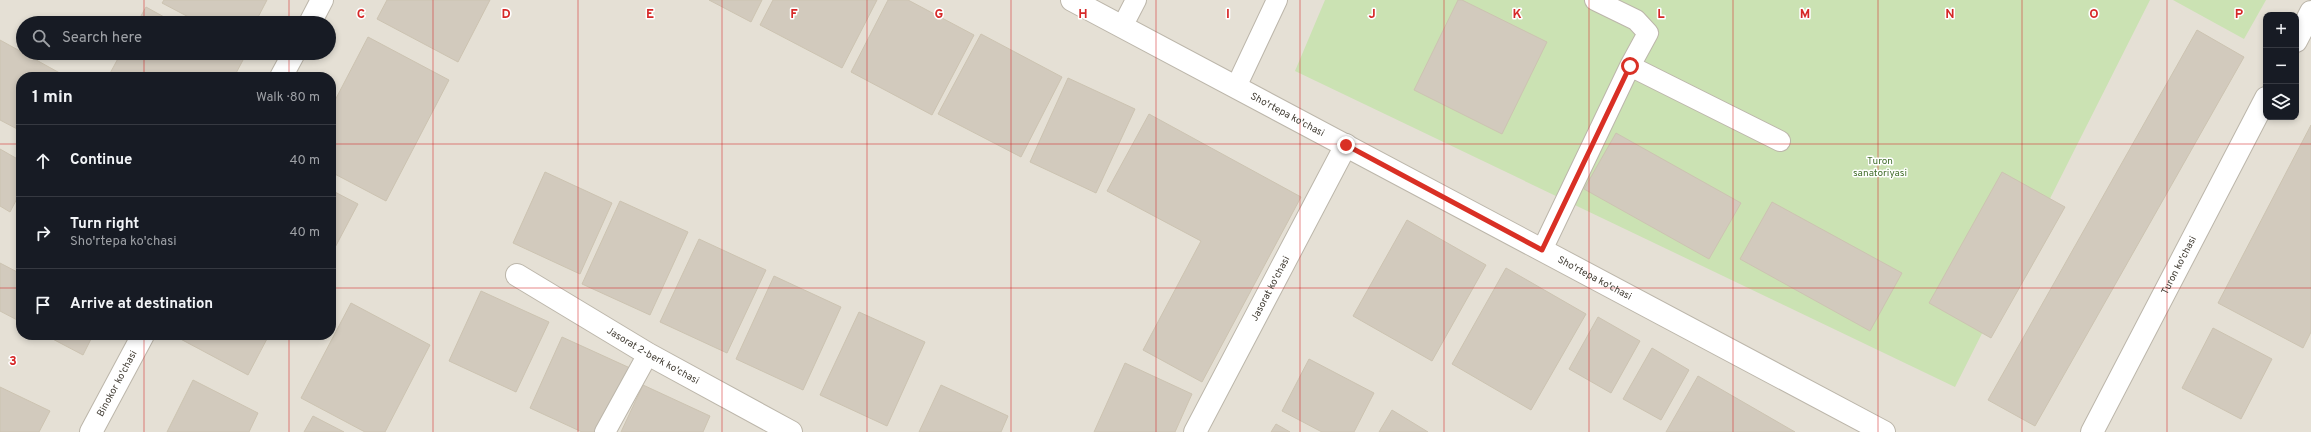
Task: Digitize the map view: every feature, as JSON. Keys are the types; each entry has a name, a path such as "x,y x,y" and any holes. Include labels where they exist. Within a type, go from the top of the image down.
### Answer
{"street":[{"path":"314,16 322,0"},
{"name":"Sho'rtepa ko'chasi","path":"1072,0 1884,432"},
{"path":"2299,35 2311,12"},
{"path":"284,72 290,60"},
{"name":"Turon ko'chasi","path":"2092,432 2263,104"},
{"name":"Jasorat ko'chasi","path":"1195,432 1346,145"},
{"name":"Jasorat 2-berk ko'chasi","path":"517,275 648,354 792,432"},
{"name":"Binokor ko'chasi","path":"91,432 140,340"}],"lane":[{"path":"1122,27 1136,0"},
{"path":"1236,87 1277,0"},
{"path":"1542,250 1630,66 1648,33 1636,20 1595,0"},
{"path":"1630,66 1780,141"},
{"path":"605,432 648,354"}],"shaded area":[{"path":"0,0 2311,0 2311,432 0,432"}],"green space":[{"name":"Turon sanatoriyasi","path":"1325,0 2150,0 1955,387 1295,71"},
{"path":"2173,0 2266,0 2244,39"}],"building":[{"path":"164,0 267,0 259,16 187,16 162,3"},
{"path":"387,0 490,0 458,62 377,19"},
{"path":"709,0 762,0 751,22"},
{"path":"773,0 877,0 842,68 760,25"},
{"path":"888,0 908,0 974,35 932,115 851,72"},
{"path":"1458,0 1462,0 1547,42 1502,134 1414,90"},
{"path":"146,7 162,16 141,16"},
{"path":"2197,30 2244,57 2035,426 1988,400"},
{"path":"981,34 1062,77 1021,157 938,114"},
{"path":"368,37 449,80 386,201 336,175 336,98"},
{"path":"0,40 16,49 16,60 36,60 58,72 16,72 16,128 0,120"},
{"path":"117,60 243,60 237,72 111,72"},
{"path":"1068,78 1135,109 1096,193 1030,162"},
{"path":"1149,114 1301,197 1202,382 1143,350 1201,241 1107,191"},
{"path":"2311,125 2311,332 2303,348 2218,303"},
{"path":"1616,133 1741,203 1709,259 1584,189"},
{"path":"0,149 16,158 16,201 10,212 0,206"},
{"path":"545,172 612,203 580,274 513,243"},
{"path":"2002,172 2065,207 1991,338 1929,303"},
{"path":"336,193 358,204 336,246"},
{"path":"620,201 688,232 650,315 582,284"},
{"path":"1772,202 1902,273 1870,331 1740,259"},
{"path":"1407,220 1486,265 1432,361 1353,316"},
{"path":"699,239 766,270 727,353 660,322"},
{"path":"0,263 16,271 16,319 0,311"},
{"path":"1506,268 1586,314 1531,410 1452,364"},
{"path":"774,276 841,307 803,390 736,359"},
{"path":"481,291 549,322 516,392 449,361"},
{"path":"351,303 430,345 385,432 365,432 301,398 332,340 336,340 336,332"},
{"path":"859,312 925,342 887,426 820,395"},
{"path":"1598,317 1640,341 1611,393 1569,369"},
{"path":"2213,328 2272,359 2241,419 2182,388"},
{"path":"562,337 630,368 600,432 582,432 530,408"},
{"path":"54,340 90,340 83,355"},
{"path":"182,340 266,340 248,375"},
{"path":"1652,348 1689,370 1661,420 1623,399"},
{"path":"1309,359 1374,393 1354,432 1322,432 1282,411"},
{"path":"1125,363 1192,394 1175,432 1094,432"},
{"path":"1698,376 1795,432 1666,432"},
{"path":"193,380 258,413 249,432 167,432"},
{"path":"643,385 710,416 703,432 621,432"},
{"path":"941,385 1008,416 1001,432 919,432"},
{"path":"0,387 50,411 39,432 0,432"},
{"path":"1392,410 1428,432 1379,432"},
{"path":"313,416 344,432 304,432"},
{"path":"1276,424 1290,432 1271,432"}],"route":[{"path":"1346,145 1542,250 1630,66"}]}
